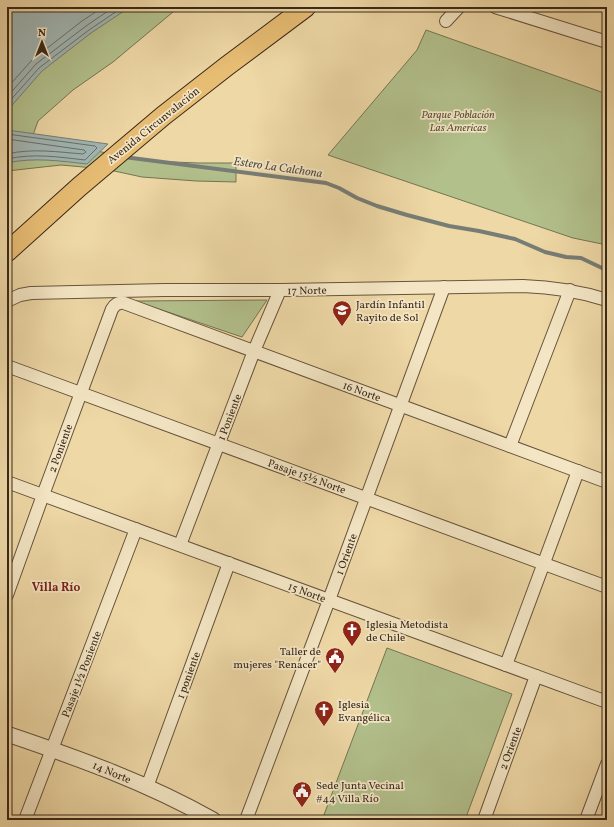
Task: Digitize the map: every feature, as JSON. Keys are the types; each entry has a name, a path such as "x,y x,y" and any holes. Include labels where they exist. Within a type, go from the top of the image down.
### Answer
{"main road":[{"name":"Avenida Circunvalación","path":"7,252 163,116 306,7"}],"street":[{"path":"446,21 459,7"},
{"path":"495,7 607,42"},
{"name":"17 Norte","path":"7,301 20,295 31,293 539,286 570,290 607,300"},
{"name":"1 Oriente","path":"246,820 444,287"},
{"name":"1 Poniente","path":"180,545 254,351 280,290"},
{"path":"510,446 570,290"},
{"name":"16 Norte","path":"116,304 120,302 124,303 578,471 606,480"},
{"name":"2 Poniente","path":"7,595 112,309 116,304"},
{"name":"Pasaje 15½ Norte","path":"7,366 607,587"},
{"path":"506,665 578,471"},
{"name":"15 Norte","path":"7,482 607,702"},
{"name":"Pasaje 1½ Poniente","path":"26,820 136,529"},
{"name":"1 poniente","path":"147,787 229,563"},
{"name":"2 Oriente","path":"484,820 536,676"},
{"name":"14 Norte","path":"7,734 84,761 147,787 213,820"},
{"path":"586,820 607,764"}],"green space":[{"path":"7,7 179,7 113,62 73,90 38,121 33,135 86,149 149,161 236,163 236,182 142,177 105,169 61,165 7,171"},
{"name":"Parque Población Las Americas","path":"426,30 607,94 607,245 573,238 328,155 417,50"},
{"path":"267,300 242,337 135,301"},
{"path":"387,648 512,694 465,820 322,820"}],"water":[{"path":"7,7 130,7 91,33 42,71 7,111"},
{"path":"7,130 108,144 87,164 37,160 7,163"}],"waterway":[{"name":"Estero La Calchona","path":"124,157 326,183 377,206 449,226 515,239 545,252 566,257 581,258 602,268 607,268"}],"place":[{"name":"Jardín Infantil Rayito de Sol","path":"342,327"},
{"name":"Iglesia Metodista de Chile","path":"352,647"},
{"name":"Taller de mujeres \"Renacer\"","path":"335,674"},
{"name":"Iglesia Evangélica","path":"324,727"},
{"name":"Sede Junta Vecinal #44 Villa Río","path":"302,808"}],"district":[{"name":"Villa Río","path":"56,587"}]}
